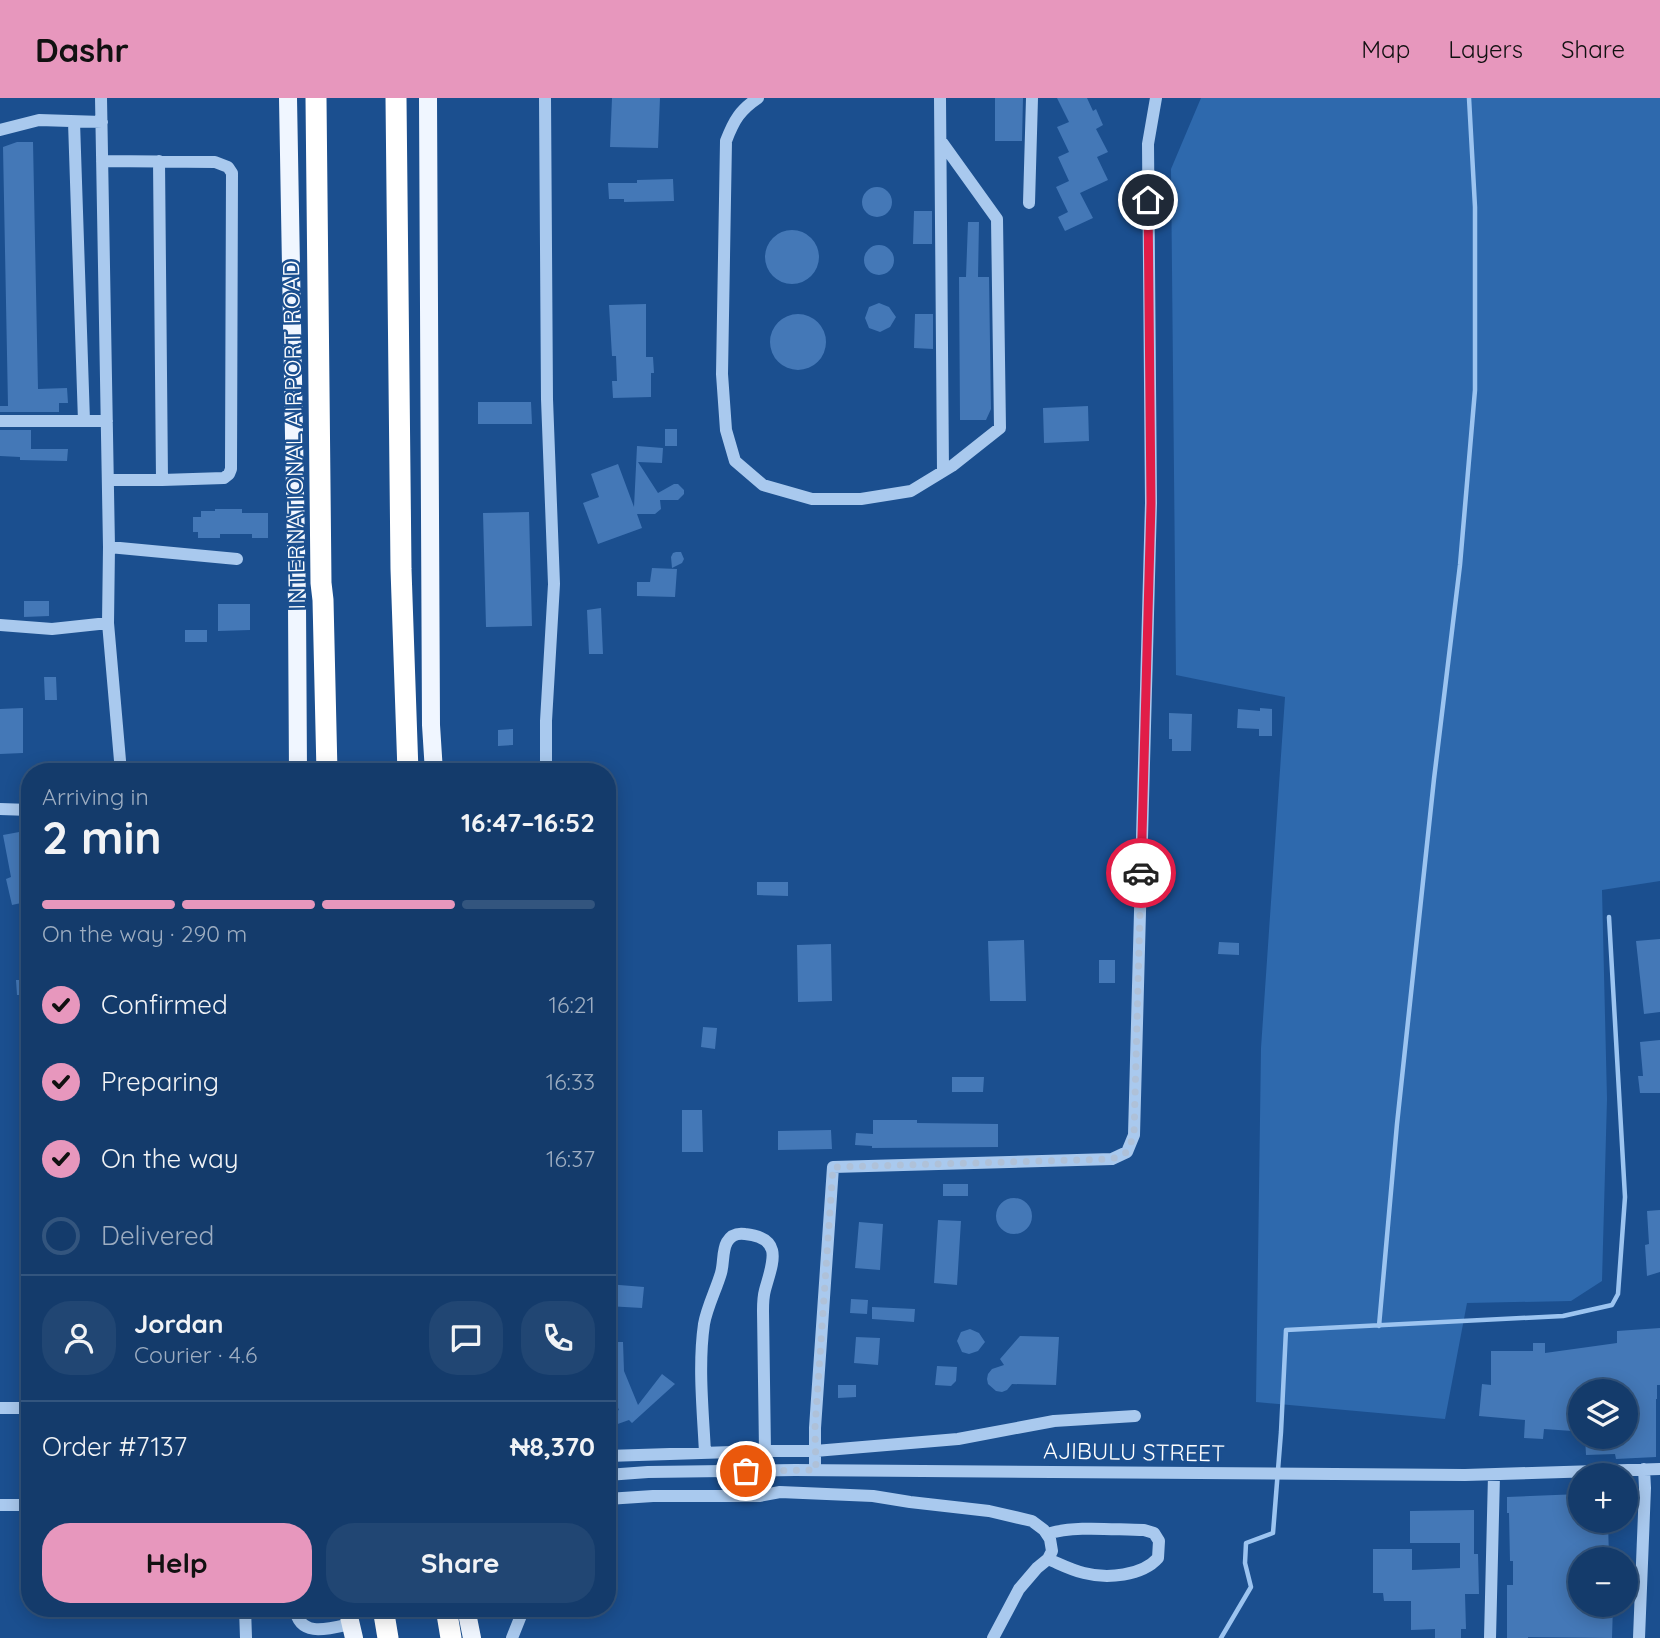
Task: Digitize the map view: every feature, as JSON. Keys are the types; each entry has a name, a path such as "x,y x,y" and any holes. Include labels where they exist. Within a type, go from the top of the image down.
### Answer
{"highway":[{"name":"INTERNATIONAL AIRPORT ROAD","path":"316,98 321,583 327,763"},
{"path":"396,98 401,569 408,763"},
{"path":"384,1617 388,1638"},
{"path":"448,1617 451,1638"}],"main road":[{"name":"INTERNATIONAL AIRPORT ROAD","path":"288,98 298,763"},
{"path":"428,98 431,725 433,763"},
{"path":"420,763 431,725"},
{"path":"298,751 327,750"},
{"path":"468,1617 472,1638"}],"street":[{"path":"102,98 108,623 120,763"},
{"path":"545,98 547,399 554,584 546,763"},
{"path":"758,98 734,120 726,141 722,374 726,430 735,461 763,485 812,499 861,499 911,491 943,471 1000,428 997,219 941,141"},
{"path":"940,98 943,471"},
{"path":"1029,203 1032,98"},
{"path":"816,1470 815,1428 833,1167 1112,1159 1127,1152 1134,1135 1151,503 1148,144 1156,98"},
{"path":"0,130 39,120 102,122"},
{"path":"74,122 84,421"},
{"path":"102,161 215,162 228,167 232,173 229,474 225,478 108,480"},
{"path":"159,161 162,480"},
{"path":"0,421 107,421"},
{"path":"109,547 237,559"},
{"path":"0,625 52,629 108,623"},
{"path":"0,809 21,810"},
{"path":"705,1453 702,1351 705,1321 722,1271 726,1243 737,1234 765,1239 773,1251 763,1302 765,1451"},
{"path":"0,1408 21,1408"},
{"path":"616,1456 815,1451 958,1439 1054,1421 1135,1416"},
{"path":"1639,1638 1644,1469"},
{"name":"AJIBULU STREET","path":"616,1474 816,1470 1494,1475 1660,1469"},
{"path":"1490,1638 1494,1475"},
{"path":"616,1498 758,1496 780,1492 873,1496 1009,1515 1032,1521 1047,1534 1052,1551 1048,1559 1019,1589 993,1638"},
{"path":"0,1505 21,1506"},
{"path":"1047,1534 1074,1530 1150,1531 1158,1537 1159,1555 1150,1567 1139,1572 1101,1575 1073,1570 1048,1559"},
{"path":"245,1617 246,1638"},
{"path":"296,1617 305,1628 321,1631 349,1629"},
{"path":"512,1638 520,1617"}],"shaded area":[{"path":"1201,98 1660,98 1660,881 1602,890 1607,1099 1602,1281 1571,1301 1467,1303 1445,1419 1256,1402 1261,1048 1285,697 1176,675 1171,169"}],"building":[{"path":"612,98 660,98 658,148 610,147"},
{"path":"995,98 1023,98 1022,141 995,141"},
{"path":"1057,98 1087,98 1093,111 1096,109 1103,125 1096,129 1108,152 1097,157 1108,180 1080,193 1093,218 1065,231 1058,217 1068,212 1056,187 1069,181 1058,157 1069,152 1057,127 1069,122"},
{"path":"17,142 33,142 38,389 67,388 68,403 59,403 59,412 0,412 0,406 8,406 3,147"},
{"path":"673,179 674,201 624,202 624,199 609,199 608,183"},
{"path":"877,187 887,192 892,202 887,212 877,217 867,212 862,202 867,192"},
{"path":"914,211 932,211 932,244 913,244"},
{"path":"968,222 979,222 978,277 989,277 991,409 986,420 960,420 959,277 966,277"},
{"path":"792,230 811,238 819,257 811,276 792,284 773,276 765,257 773,238"},
{"path":"879,245 885,246 893,254 893,266 885,274 879,275 873,274 865,266 864,260 865,254 873,246"},
{"path":"879,303 889,307 896,317 890,327 880,332 869,328 865,318 869,307"},
{"path":"646,304 646,357 653,357 654,373 651,373 651,397 613,398 612,381 617,381 616,356 612,356 609,305"},
{"path":"798,314 809,316 818,322 824,331 824,353 818,362 809,368 798,370 787,368 778,362 772,353 770,342 772,331 778,322 787,316"},
{"path":"915,314 933,314 933,349 914,348"},
{"path":"478,402 531,402 532,424 478,424"},
{"path":"1088,406 1089,441 1044,443 1043,408"},
{"path":"665,429 677,429 677,446 665,446"},
{"path":"0,430 31,430 31,449 68,449 67,461 20,460 20,457 0,456"},
{"path":"637,446 663,448 662,463 638,462 658,493 678,484 684,494 678,500 660,500 661,509 655,514 637,514 642,528 598,544 583,503 599,497 591,474 618,464 634,507"},
{"path":"215,509 268,513 268,538 252,538 252,534 220,534 220,538 198,538 198,532 193,532 193,517 201,517 201,511"},
{"path":"529,512 532,626 486,627 483,513"},
{"path":"676,552 681,552 684,559 672,568 671,557"},
{"path":"652,568 677,569 675,597 637,596 637,582 650,582"},
{"path":"24,601 49,601 49,616 24,617"},
{"path":"218,604 250,604 250,630 218,631"},
{"path":"601,608 603,654 589,654 587,610"},
{"path":"185,630 207,630 207,642 185,642"},
{"path":"44,677 56,677 57,700 45,700"},
{"path":"23,708 23,753 0,754 0,709"},
{"path":"1260,708 1272,709 1272,736 1259,736 1259,729 1237,728 1238,709 1260,711"},
{"path":"1169,713 1192,714 1191,751 1172,751"},
{"path":"513,729 513,745 498,746 498,730"},
{"path":"21,832 21,903 12,905 6,879 11,877 3,835"},
{"path":"757,882 788,882 788,896 757,895"},
{"path":"1660,939 1660,1012 1644,1014 1636,941"},
{"path":"1024,940 1026,1001 990,1001 988,941"},
{"path":"1219,942 1239,943 1239,955 1218,954"},
{"path":"831,944 832,1001 798,1002 797,945"},
{"path":"1099,960 1115,960 1115,983 1099,983"},
{"path":"16,980 21,980 21,995 17,995"},
{"path":"703,1027 717,1028 715,1049 701,1047"},
{"path":"1660,1040 1660,1093 1640,1093 1638,1076 1643,1076 1640,1042"},
{"path":"952,1077 984,1077 983,1092 952,1092"},
{"path":"682,1110 702,1110 703,1152 682,1152"},
{"path":"873,1120 998,1124 998,1147 872,1148 855,1145 856,1133 873,1134"},
{"path":"831,1130 832,1149 778,1150 778,1131"},
{"path":"943,1184 968,1184 968,1196 943,1196"},
{"path":"1014,1198 1027,1203 1032,1216 1027,1229 1014,1234 1001,1229 996,1216 1001,1203"},
{"path":"1660,1210 1660,1272 1647,1276 1647,1211"},
{"path":"938,1220 961,1221 957,1285 934,1283"},
{"path":"859,1222 883,1224 880,1270 855,1268"},
{"path":"616,1285 644,1287 642,1308 616,1307"},
{"path":"851,1299 868,1300 867,1314 850,1313"},
{"path":"872,1307 915,1309 914,1322 872,1319"},
{"path":"1660,1328 1656,1457 1616,1459 1615,1454 1586,1455 1586,1449 1638,1449 1638,1379 1568,1379 1568,1431 1544,1429 1543,1439 1524,1438 1525,1420 1479,1416 1482,1384 1491,1385 1491,1351 1533,1351 1533,1343 1545,1343 1545,1353 1617,1343 1617,1331"},
{"path":"970,1329 979,1333 985,1342 978,1351 969,1354 962,1352 957,1341 961,1332"},
{"path":"1020,1336 1059,1337 1056,1385 1012,1384 1002,1392 996,1391 988,1384 988,1374 992,1369 1004,1365 1000,1359"},
{"path":"856,1337 880,1338 878,1365 854,1363"},
{"path":"616,1342 623,1342 624,1371 638,1405 662,1374 675,1384 632,1423 629,1420 616,1425 616,1411 619,1410 616,1403"},
{"path":"937,1366 957,1367 956,1381 951,1386 935,1385"},
{"path":"838,1385 856,1385 856,1397 838,1398"},
{"path":"1568,1494 1568,1533 1608,1533 1609,1547 1568,1547 1568,1617 1613,1617 1612,1638 1507,1638 1507,1585 1513,1585 1513,1561 1510,1561 1507,1497"},
{"path":"1474,1510 1474,1554 1478,1554 1479,1594 1465,1594 1466,1629 1461,1629 1461,1638 1435,1638 1435,1629 1411,1630 1411,1601 1384,1601 1383,1593 1373,1593 1373,1549 1412,1549 1412,1570 1460,1568 1460,1543 1410,1543 1410,1511"}],"waterway":[{"path":"1379,1326 1397,1124 1460,565 1475,390 1475,207 1469,98"},
{"path":"1221,1638 1251,1587 1245,1563 1246,1543 1273,1533 1286,1330 1563,1316 1612,1305 1618,1294 1625,1197 1609,917"}],"way so far":[{"path":"746,1471 816,1470 815,1428 833,1167 1112,1159 1127,1152 1134,1135 1141,873"}],"route":[{"path":"1141,873 1151,503 1148,200"}]}
